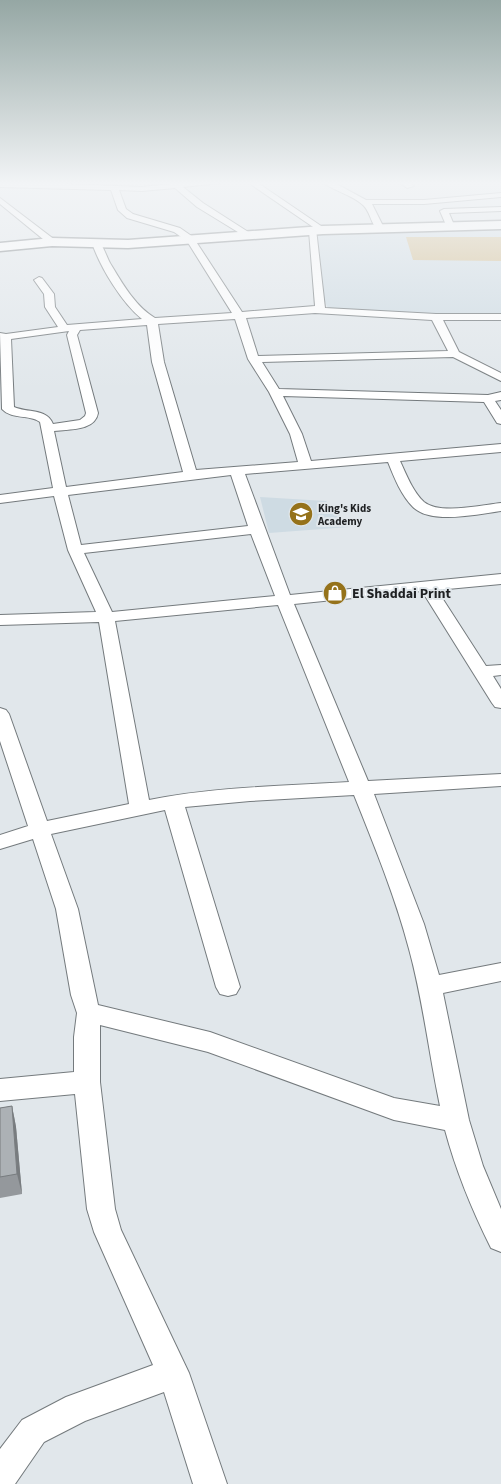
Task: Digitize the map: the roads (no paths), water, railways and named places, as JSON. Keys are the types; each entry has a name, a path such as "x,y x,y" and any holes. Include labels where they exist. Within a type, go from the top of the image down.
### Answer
{"street":[{"path":"98,250 129,301 143,316 152,321"},
{"path":"197,250 240,316 254,359 275,392 296,434 306,465"},
{"path":"315,250 314,259 319,286 320,308 315,310"},
{"path":"40,280 49,294 50,307 64,328"},
{"path":"140,808 106,617 75,550 60,491 49,428 42,417 16,413 8,409 3,336 64,328 315,310 436,317 501,317"},
{"path":"436,317 455,354"},
{"path":"152,321 158,362 191,475"},
{"path":"49,428 84,423 91,418 92,413 72,335 77,327"},
{"path":"254,359 455,354 501,378"},
{"path":"275,392 488,399 501,396"},
{"path":"488,399 501,420"},
{"path":"0,499 191,475 501,448"},
{"path":"392,457 419,504 427,510 438,513 501,507"},
{"path":"237,472 283,600 362,789 414,927 430,986 456,1120 482,1203 501,1238"},
{"path":"75,550 256,529"},
{"path":"0,620 106,617 501,579"},
{"path":"427,586 501,703"},
{"path":"481,672 501,670"},
{"path":"1,717 67,909 83,995 90,1013 86,1036 87,1082 100,1209 108,1232 173,1373 210,1484"},
{"path":"0,842 40,830 173,802 250,794 501,780"},
{"path":"173,802 228,987"},
{"path":"430,986 501,972"},
{"path":"90,1013 210,1042 394,1109 456,1120"},
{"path":"0,1090 87,1082"},
{"path":"0,1477 33,1430 77,1408 173,1373"}],"place":[{"name":"King's Kids Academy","path":"301,514"},
{"name":"El Shaddai Print","path":"335,593"}]}
